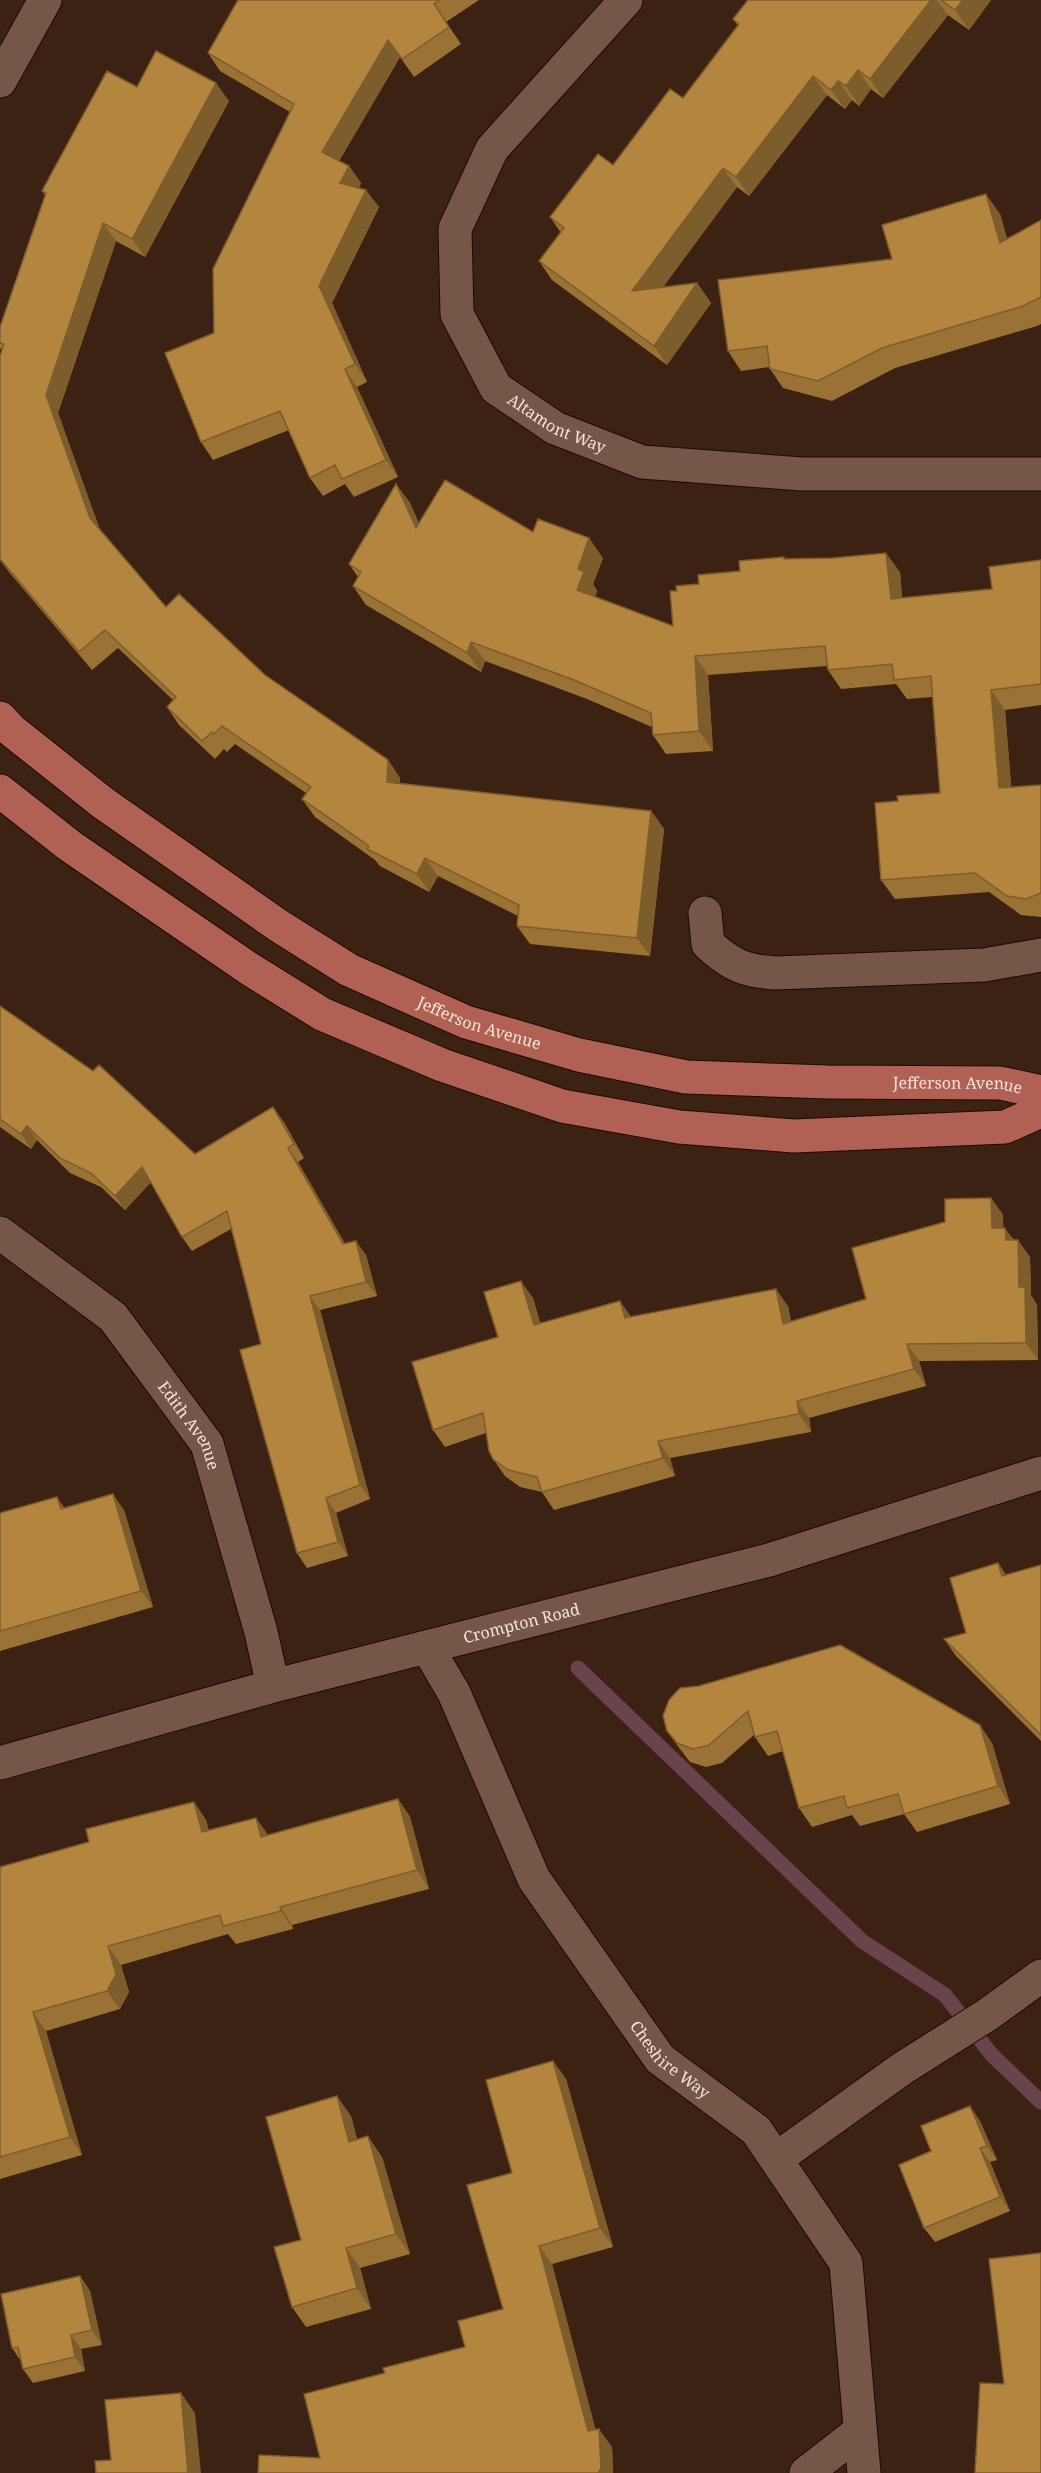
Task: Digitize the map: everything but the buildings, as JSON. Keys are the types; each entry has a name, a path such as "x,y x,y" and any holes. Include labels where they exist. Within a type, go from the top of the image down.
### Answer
{"main road":[{"name":"Jefferson Avenue","path":"0,718 103,803 279,926 349,970 466,1022 579,1055 686,1077 827,1082 1000,1083 1041,1092"},
{"name":"Jefferson Avenue","path":"0,791 70,846 248,968 322,1014 442,1065 562,1106 679,1127 794,1136 1005,1127 1041,1111"}],"street":[{"path":"0,81 45,0"},
{"name":"Altamont Way","path":"626,0 492,149 455,229 457,314 496,388 555,428 642,462 802,474 1041,474"},
{"path":"705,913 708,944 728,962 751,971 775,973 984,965 1041,956"},
{"name":"Edith Avenue","path":"0,1233 113,1317 207,1444 261,1632 273,1686"},
{"name":"Crompton Road","path":"0,1763 273,1686 770,1560 1041,1473"},
{"name":"Cheshire Way","path":"427,1647 454,1693 534,1879 660,2059 756,2130 846,2263 864,2473"},
{"path":"776,2159 903,2068 987,2015 1041,1976"},
{"path":"806,2473 860,2431"}],"waterway":[{"path":"578,1668 862,1941 945,1995 992,2055 1041,2102"}]}
